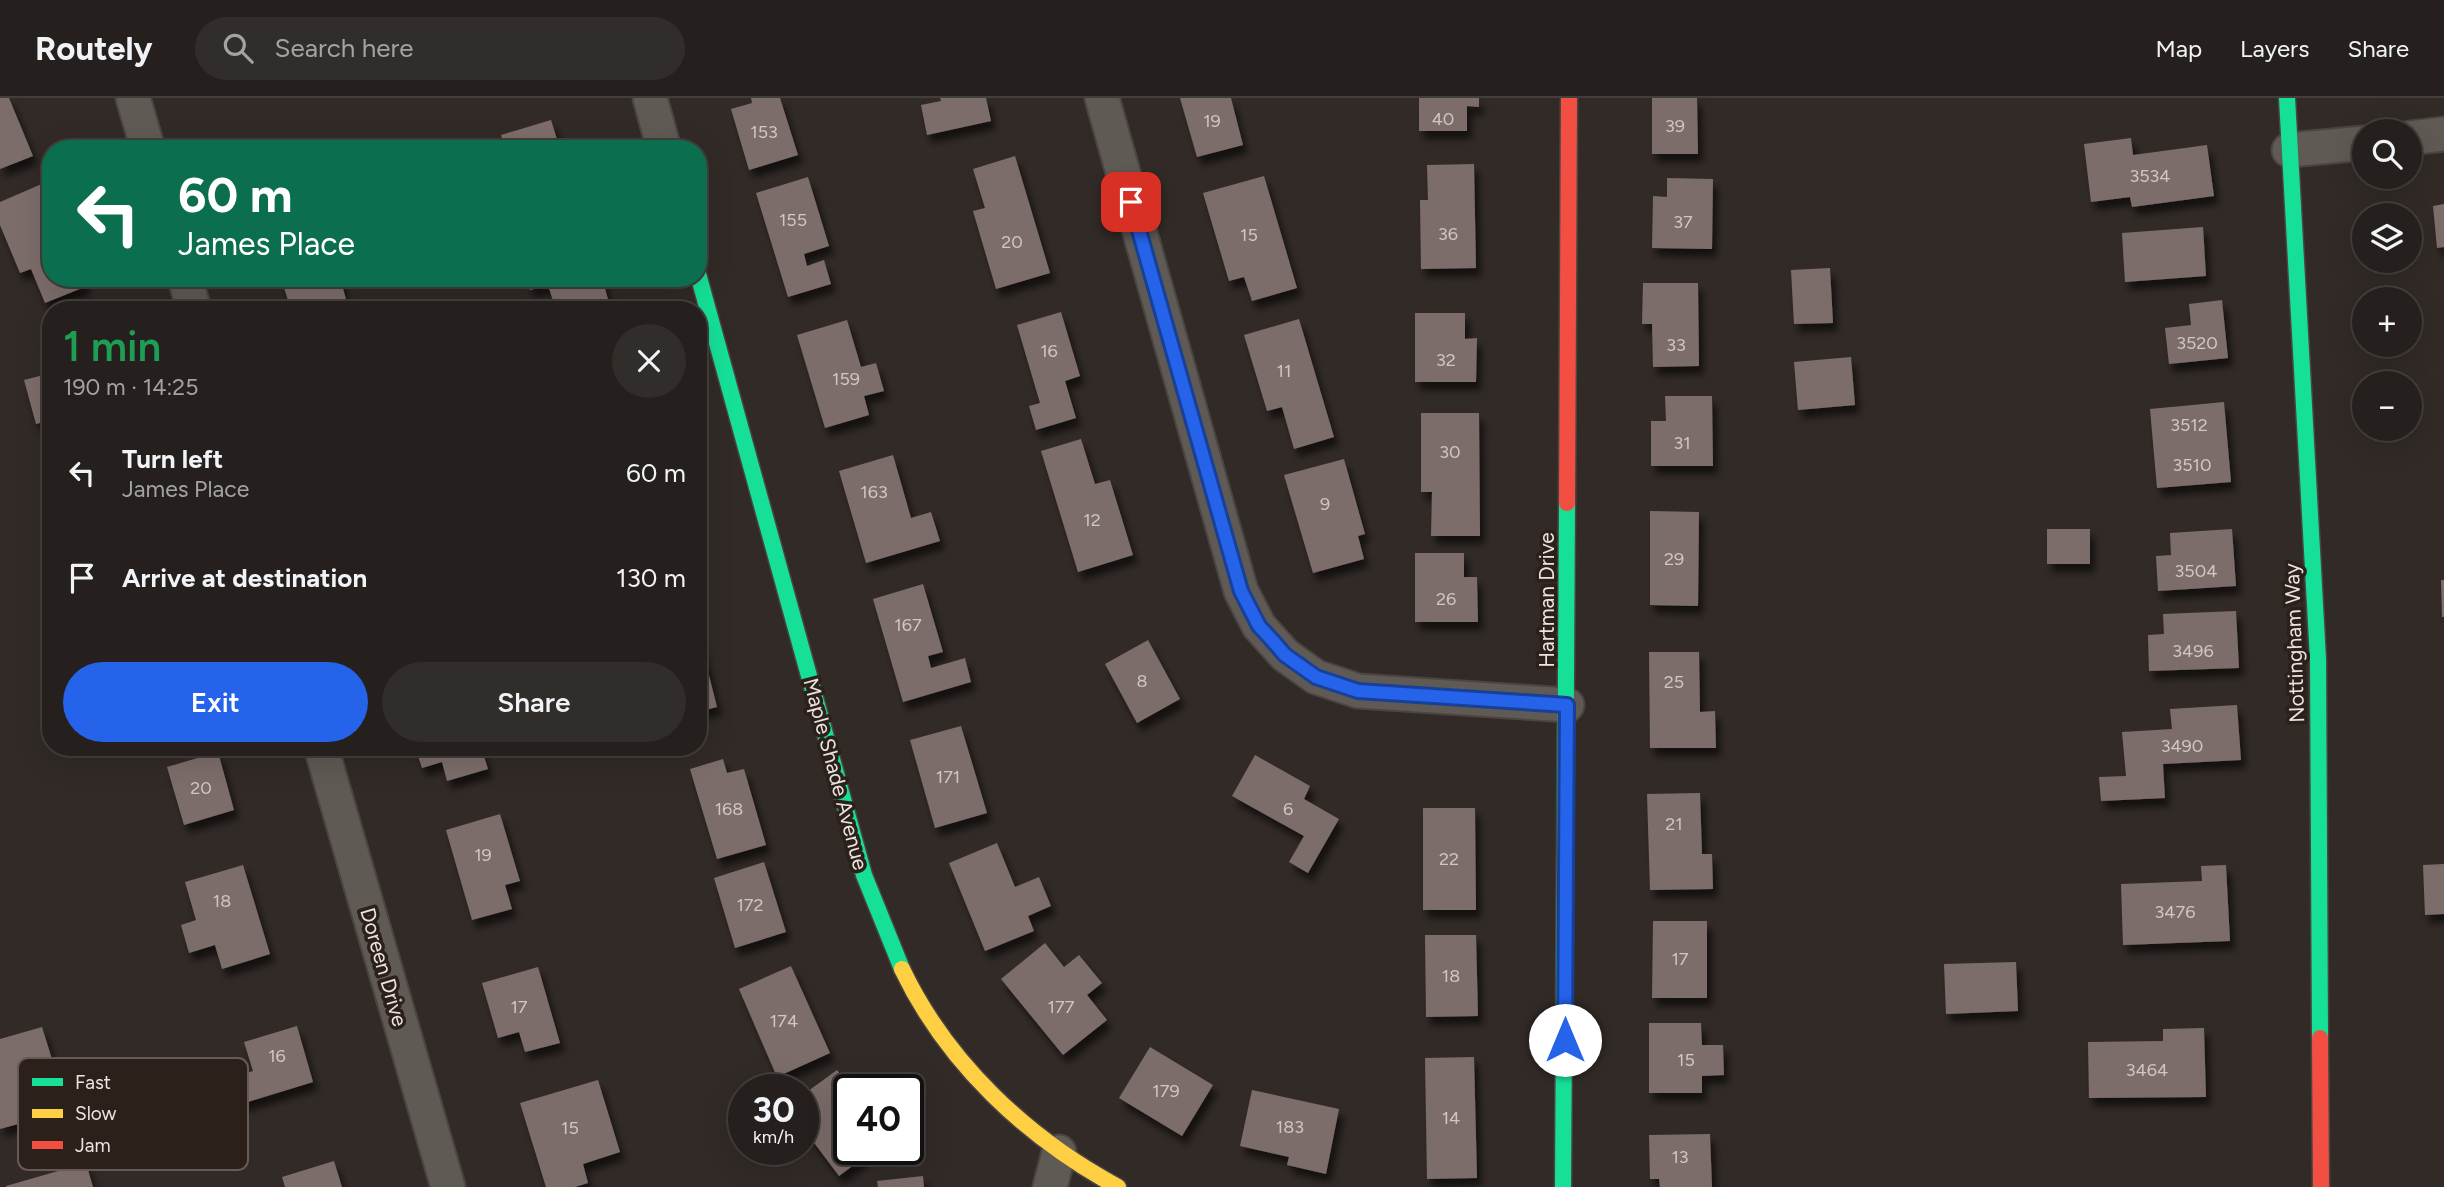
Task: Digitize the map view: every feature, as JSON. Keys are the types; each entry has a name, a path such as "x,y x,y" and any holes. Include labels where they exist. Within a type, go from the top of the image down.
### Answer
{"street":[{"path":"133,98 145,140"},
{"path":"650,98 662,140"},
{"path":"1102,98 1241,591 1259,626 1285,655 1316,677 1358,691 1567,705"},
{"name":"Hartman Drive","path":"1563,1187 1569,98"},
{"name":"Nottingham Way","path":"2287,98 2318,659 2321,1187"},
{"path":"2422,137 2444,134"},
{"path":"2289,150 2352,144"},
{"name":"Maple Shade Avenue","path":"707,307 864,875 885,934 913,991 953,1051 1002,1104 1059,1152 1118,1187"},
{"name":"Doreen Drive","path":"324,756 448,1187"},
{"path":"1050,1187 1059,1152"}],"building":[{"path":"0,98 9,98 33,156 0,169"},
{"path":"751,98 780,98 798,155 749,170 731,109 752,103"},
{"path":"940,98 986,98 991,121 927,135 921,105 941,101"},
{"path":"1180,98 1231,98 1243,145 1197,157"},
{"path":"1419,98 1479,98 1479,107 1467,106 1467,131 1419,131"},
{"path":"1652,98 1697,98 1698,154 1652,154"},
{"path":"551,120 557,140 502,140 501,135"},
{"path":"2131,138 2133,155 2207,145 2214,196 2132,207 2130,197 2091,202 2084,144"},
{"path":"1015,156 1050,273 996,289 973,211 985,208 973,169"},
{"path":"1474,164 1476,268 1421,269 1420,200 1428,200 1427,165"},
{"path":"1264,176 1297,288 1252,301 1244,277 1229,281 1203,193"},
{"path":"808,177 829,246 804,254 807,266 824,260 831,284 788,297 756,193"},
{"path":"1667,178 1713,179 1712,249 1652,248 1653,196 1667,197"},
{"path":"42,184 42,287 85,287 44,301 31,269 20,273 0,225 0,202"},
{"path":"2444,204 2444,247 2437,248 2433,206"},
{"path":"2203,227 2206,276 2125,282 2122,233"},
{"path":"1830,268 1833,323 1794,324 1791,270"},
{"path":"1643,283 1698,283 1699,366 1653,367 1652,324 1642,324"},
{"path":"284,287 343,287 346,301 288,301"},
{"path":"549,287 605,287 608,301 553,301"},
{"path":"2222,300 2228,358 2169,364 2165,328 2191,325 2189,304"},
{"path":"1061,312 1080,376 1065,381 1076,418 1036,430 1029,406 1040,403 1017,325"},
{"path":"1415,313 1465,313 1465,339 1477,338 1476,382 1415,382"},
{"path":"1299,319 1334,437 1294,449 1282,407 1267,411 1244,335"},
{"path":"847,320 861,367 876,363 884,391 864,396 869,415 825,428 797,335"},
{"path":"1851,357 1855,405 1798,410 1794,362"},
{"path":"42,375 42,422 36,424 24,380"},
{"path":"1665,396 1712,396 1713,466 1651,466 1651,421 1666,421"},
{"path":"2224,402 2231,482 2157,488 2150,409"},
{"path":"1421,413 1479,413 1480,536 1431,536 1432,492 1421,492"},
{"path":"1081,439 1095,484 1110,480 1133,555 1078,572 1041,451"},
{"path":"893,455 911,518 931,512 940,541 866,563 839,471"},
{"path":"1344,459 1365,534 1358,536 1364,559 1313,573 1284,475"},
{"path":"1650,511 1699,512 1698,606 1650,605"},
{"path":"2047,529 2090,529 2090,564 2047,564"},
{"path":"2232,529 2236,586 2158,591 2156,556 2171,555 2170,533"},
{"path":"1415,553 1464,553 1464,577 1477,577 1478,622 1415,622"},
{"path":"2441,580 2444,580 2444,617 2442,617"},
{"path":"923,584 943,652 928,656 931,668 965,658 971,682 903,702 873,599"},
{"path":"2236,611 2239,668 2149,671 2148,635 2164,634 2163,614"},
{"path":"1148,640 1180,699 1137,723 1105,664"},
{"path":"1649,652 1699,652 1700,712 1715,711 1716,748 1650,748"},
{"path":"707,668 717,707 707,710"},
{"path":"2237,705 2241,760 2163,764 2165,798 2101,801 2099,777 2126,776 2122,732 2172,729 2170,709"},
{"path":"961,726 987,813 935,828 910,740"},
{"path":"1255,755 1310,786 1304,799 1339,819 1308,873 1289,862 1304,836 1232,796"},
{"path":"204,756 219,756 234,810 184,825 167,767"},
{"path":"418,756 484,756 488,769 447,781 442,762 422,768"},
{"path":"723,759 727,773 744,769 766,845 717,859 690,769"},
{"path":"1700,793 1702,854 1712,854 1713,889 1650,890 1647,794"},
{"path":"1423,808 1475,808 1476,910 1423,910"},
{"path":"500,814 520,881 505,885 512,909 472,920 446,830"},
{"path":"997,843 1015,887 1039,877 1051,906 1028,916 1034,931 985,951 949,863"},
{"path":"764,862 786,932 735,948 714,878"},
{"path":"2444,864 2444,914 2425,915 2423,865"},
{"path":"243,865 270,954 222,969 215,945 189,953 181,925 196,920 185,882"},
{"path":"2226,865 2230,941 2123,945 2121,884 2202,881 2201,866"},
{"path":"1653,921 1707,921 1707,998 1652,998"},
{"path":"1425,935 1476,935 1478,1016 1426,1017"},
{"path":"1045,943 1064,967 1079,955 1102,983 1087,995 1107,1020 1063,1055 1001,979"},
{"path":"2016,962 2018,1011 1946,1014 1944,964"},
{"path":"791,966 830,1053 784,1074 776,1074 739,989"},
{"path":"538,967 560,1043 525,1052 519,1032 498,1038 482,983"},
{"path":"1649,1023 1701,1023 1702,1045 1723,1045 1724,1075 1702,1076 1702,1093 1649,1093"},
{"path":"297,1026 313,1082 248,1102 248,1073 253,1071 244,1042"},
{"path":"42,1027 52,1058 18,1058 18,1124 0,1129 0,1039"},
{"path":"2204,1028 2206,1097 2089,1098 2088,1042 2163,1041 2163,1029"},
{"path":"1150,1047 1213,1085 1182,1136 1119,1098"},
{"path":"1474,1057 1477,1178 1427,1179 1425,1058"},
{"path":"837,1070 840,1074 833,1074 833,1165 854,1165 839,1176 819,1149 819,1083"},
{"path":"598,1080 620,1152 583,1164 588,1183 575,1187 546,1187 520,1103"},
{"path":"1252,1090 1339,1109 1326,1174 1287,1165 1289,1157 1240,1146"},
{"path":"1710,1134 1712,1187 1660,1187 1659,1179 1650,1179 1649,1135"},
{"path":"334,1161 342,1187 285,1187 282,1177"},
{"path":"62,1170 88,1170 93,1187 6,1187"},
{"path":"923,1176 924,1187 878,1187 877,1181"}],"traffic: fast":[{"path":"2287,98 2318,659 2320,1038"},
{"path":"702,287 705,301"},
{"path":"707,307 864,875 902,969"},
{"path":"1563,1187 1567,503"}],"traffic: slow":[{"path":"902,969 942,1036 993,1095 1052,1145 1118,1187"}],"traffic: jam":[{"path":"1567,503 1569,98"},
{"path":"2320,1038 2321,1187"}],"route":[{"path":"1131,202 1241,591 1259,626 1285,655 1316,677 1358,691 1567,705 1565,1040"}]}
